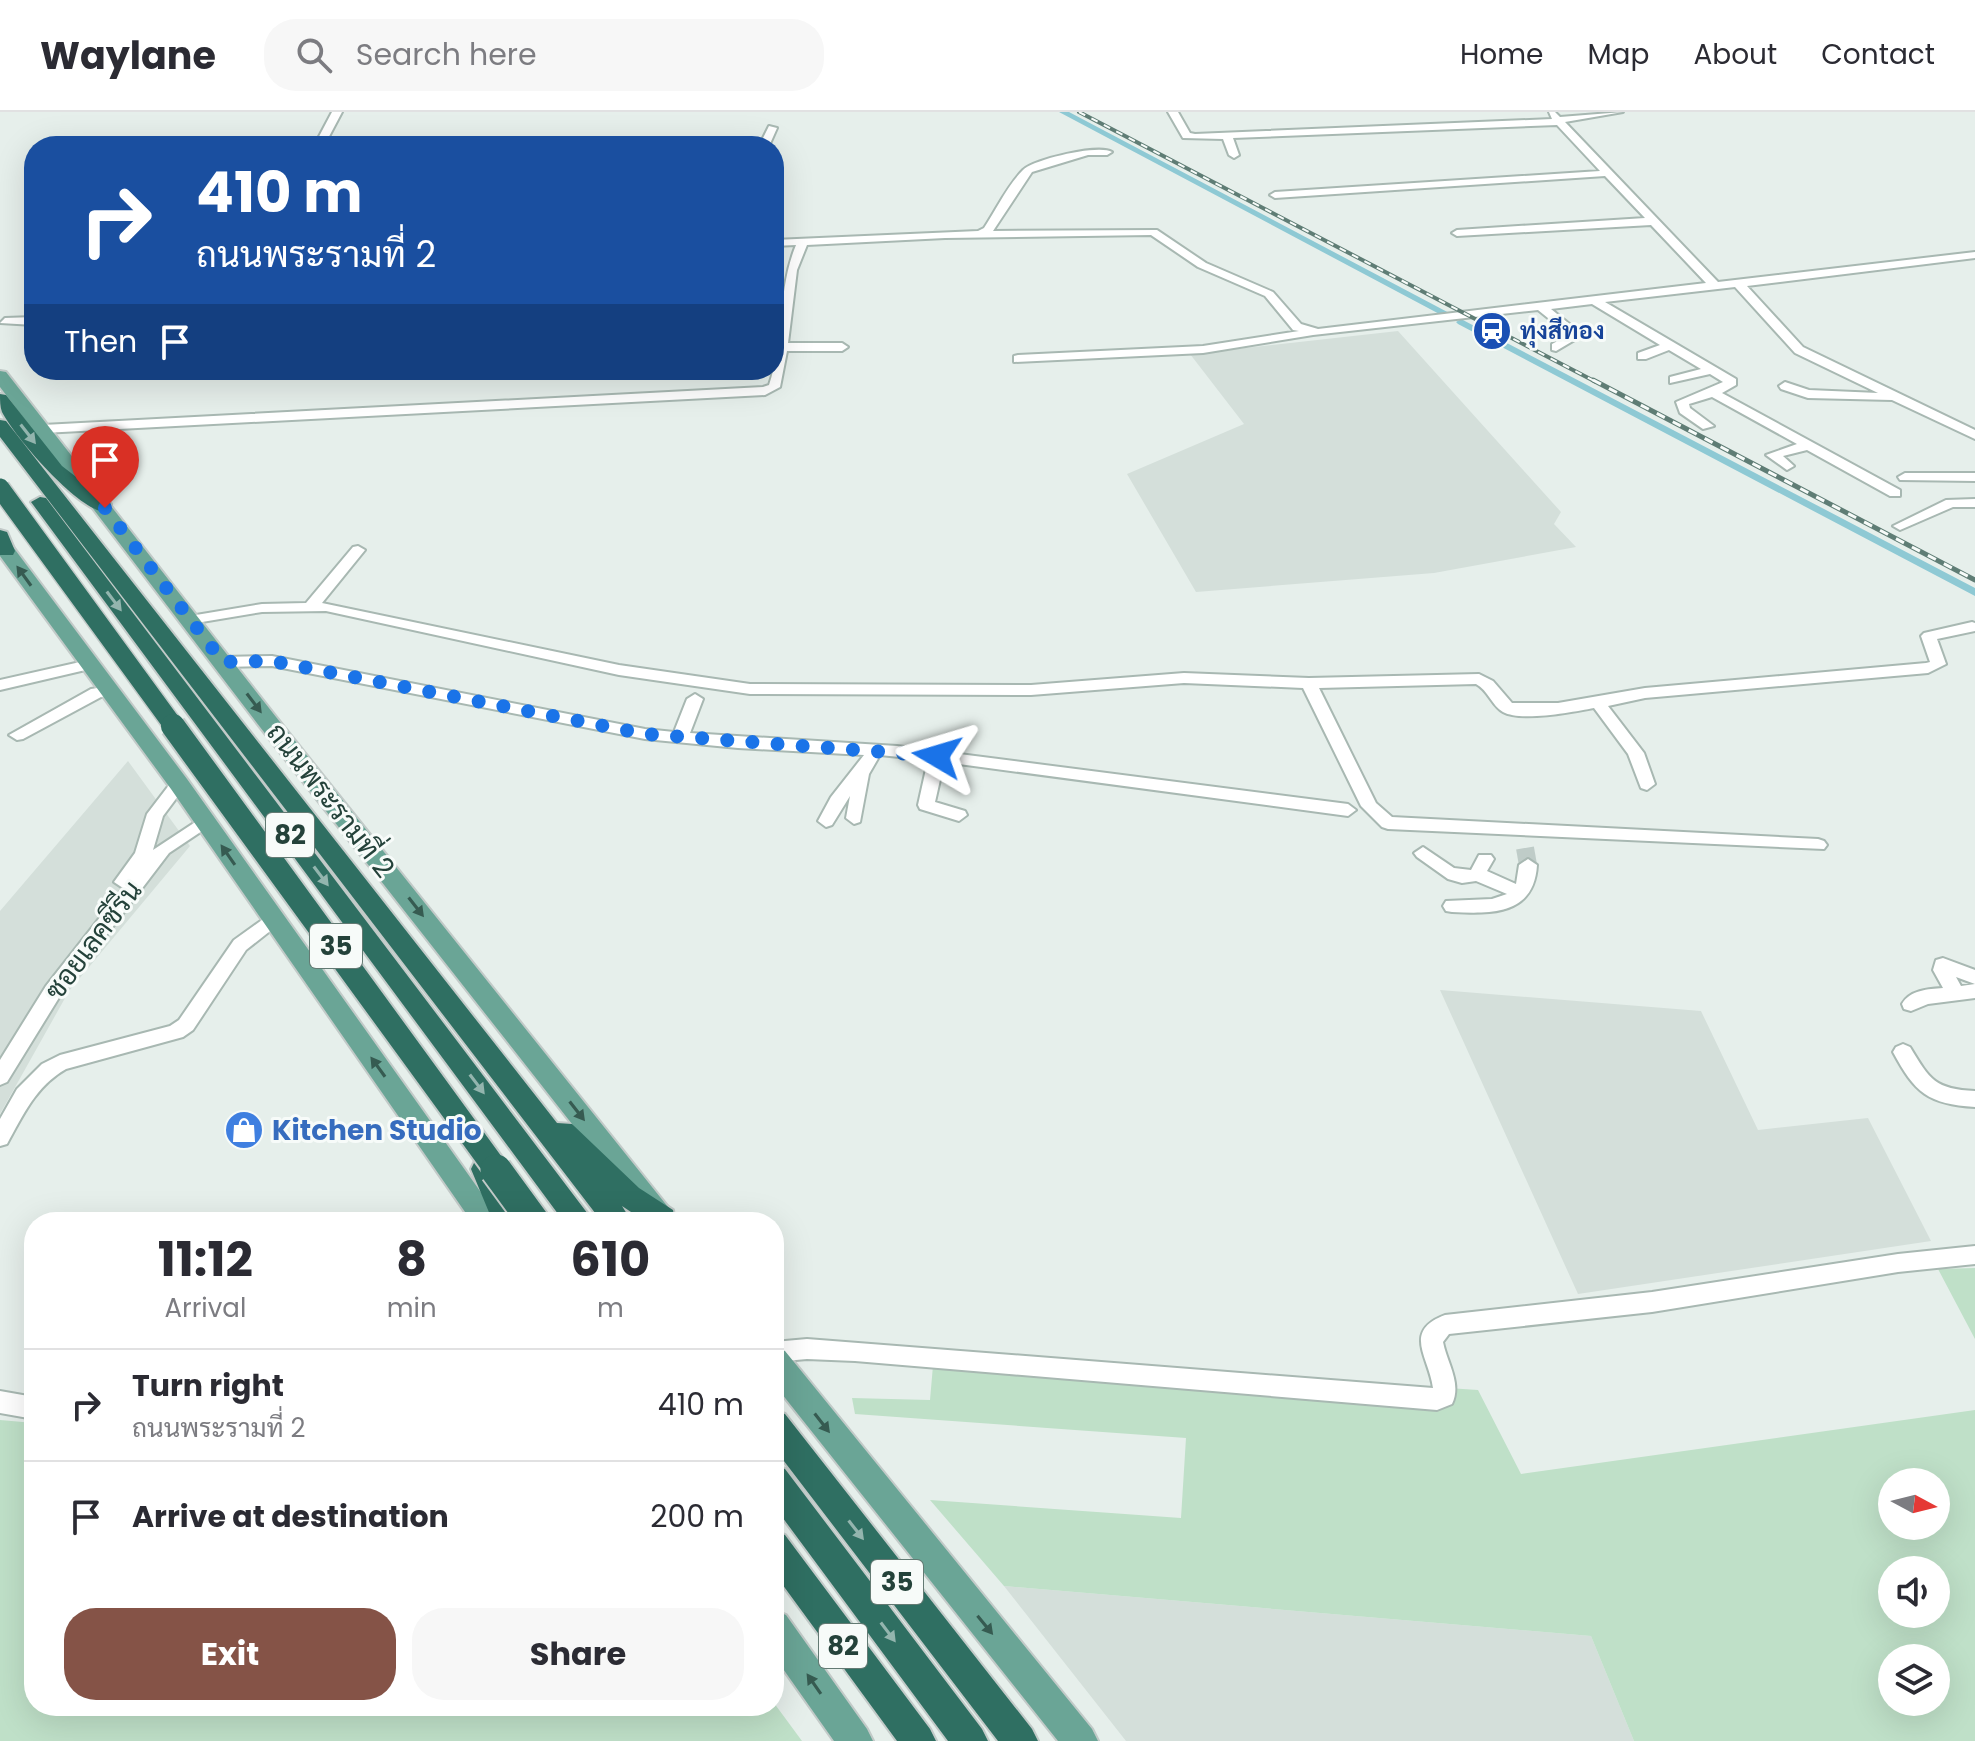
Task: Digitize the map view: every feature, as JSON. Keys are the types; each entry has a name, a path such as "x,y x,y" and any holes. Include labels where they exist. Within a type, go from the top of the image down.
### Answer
{"highway":[{"path":"0,399 56,470 105,508"},
{"name":"ถนนพระรามที่ 2","path":"0,425 610,1212"},
{"name":"82","path":"0,449 572,1212"},
{"path":"56,470 73,518"},
{"name":"35","path":"0,482 528,1212"},
{"name":"82","path":"0,488 528,1212"},
{"path":"0,506 35,530"},
{"path":"524,1101 565,1134 629,1196 652,1212"},
{"path":"468,1129 503,1212"},
{"name":"35","path":"784,1437 1020,1741"},
{"name":"82","path":"784,1493 970,1741"},
{"name":"82","path":"784,1562 915,1741"}],"main road":[{"name":"ถนนพระรามที่ 2","path":"0,376 658,1212"},
{"name":"35","path":"2,543 179,784 481,1212"},
{"name":"35","path":"784,1373 1080,1741"},
{"path":"784,1641 855,1741"}],"street":[{"path":"324,136 337,112"},
{"path":"1173,112 1190,137 1618,112"},
{"path":"1556,118 1715,286"},
{"path":"768,136 772,128"},
{"path":"1227,136 1234,155"},
{"path":"981,234 988,230 1028,170 1087,152 1107,152"},
{"path":"1275,195 1609,173"},
{"path":"1457,233 1656,221"},
{"path":"784,243 981,234 1153,232 1202,265 1269,294 1297,327 1312,332"},
{"path":"784,319 791,270 802,243"},
{"path":"1018,359 1147,354 1975,255"},
{"path":"1738,283 1799,350 1975,435"},
{"path":"1593,300 1732,382 1713,393 1682,402 1684,410 1708,426"},
{"path":"1541,307 1577,335 1556,347"},
{"path":"2,323 24,322"},
{"path":"1642,356 1671,345"},
{"path":"784,347 842,347"},
{"path":"1674,380 1714,369"},
{"path":"43,429 765,391 774,387 777,380"},
{"path":"1785,386 1808,394 1895,397"},
{"path":"1713,393 1895,493"},
{"path":"1759,453 1807,443"},
{"path":"1787,466 1773,455 1807,443"},
{"path":"1905,477 1975,477"},
{"path":"1900,526 1951,503 1975,503"},
{"path":"311,606 358,550"},
{"path":"190,620 262,608 311,606 351,610 444,634 619,670 740,688 1031,690 1184,678 1309,683 1473,679 1488,684 1507,708 1597,702 1645,693 1928,668 1938,664 1929,636 1972,627"},
{"path":"223,662 272,661 612,729 680,738 875,749 1348,810"},
{"path":"0,685 89,665"},
{"path":"1309,683 1369,806 1379,817 1398,826 1525,848 1818,845"},
{"path":"17,735 97,693 111,691"},
{"path":"680,738 695,699"},
{"path":"1597,702 1636,753 1647,784"},
{"path":"854,818 862,776 875,749"},
{"path":"937,756 926,805 959,815"},
{"path":"826,821 839,795 862,776"},
{"name":"ซอยเลคซีรีน","path":"0,1053 143,854 155,814 179,784"},
{"name":"ซอยเลคซีรีน","path":"0,1077 46,991 163,849 206,823"},
{"path":"1452,906 1500,906 1520,893 1529,878 1525,848"},
{"path":"1423,853 1450,874 1466,877 1481,866 1520,893"},
{"path":"0,1138 25,1092 44,1070 176,1032 186,1025 240,945 273,919"},
{"path":"1955,992 1942,970 1943,965 1975,977"},
{"path":"1911,1004 1924,997 1975,991"},
{"path":"1903,1052 1924,1088 1936,1096 1975,1099"},
{"path":"784,1351 855,1351 1437,1399 1444,1397 1446,1388 1431,1343 1432,1334 1445,1325 1652,1302 1898,1263 1975,1255"},
{"path":"0,1402 24,1406"}],"shaded area":[{"path":"1398,331 1561,512 1554,524 1576,547 1434,573 1196,592 1127,474 1244,424 1190,354"},
{"path":"128,761 190,846 69,991 0,1114 0,911"},
{"path":"1440,990 1701,1011 1758,1130 1868,1118 1931,1241 1578,1294"},
{"path":"1004,1586 1591,1636 1634,1741 1126,1741"}],"green space":[{"path":"1975,1268 1975,1339 1938,1269"},
{"path":"934,1354 1478,1390 1521,1474 1975,1410 1975,1741 1634,1741 1591,1636 1004,1586 930,1500 1181,1518 1186,1438 855,1414 852,1398 930,1400"},
{"path":"0,1420 24,1422 24,1716 784,1716 802,1741 0,1741"}],"waterway":[{"path":"1063,112 1448,315"},
{"path":"1461,322 1975,593"}],"tunnel":[{"path":"1525,848 1528,865"}],"railway":[{"path":"1079,112 1596,382"},
{"path":"1593,380 1975,580"}],"place":[{"name":"ทุ่งสีทอง","path":"1492,331"},
{"name":"Kitchen Studio","path":"244,1130"}],"route":[{"path":"105,508 223,662 272,661 645,734 937,756"}]}
